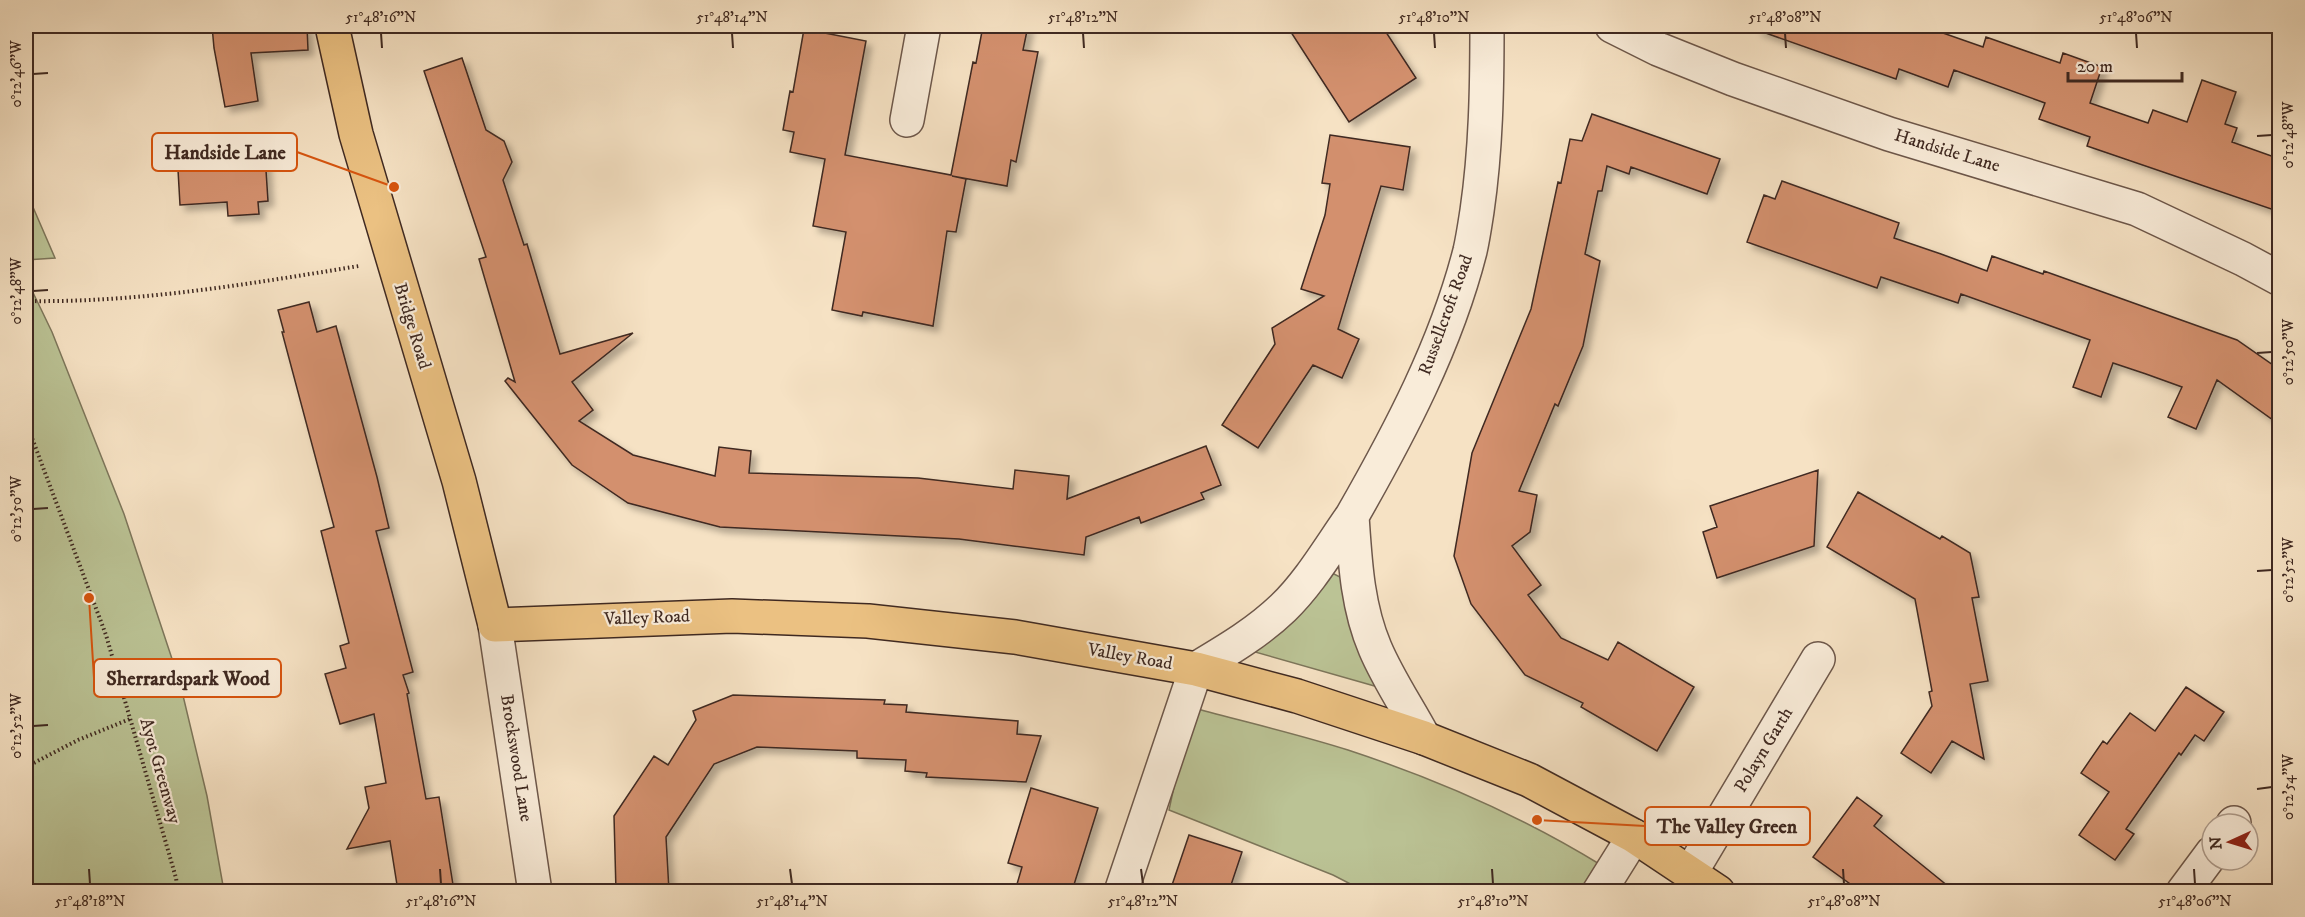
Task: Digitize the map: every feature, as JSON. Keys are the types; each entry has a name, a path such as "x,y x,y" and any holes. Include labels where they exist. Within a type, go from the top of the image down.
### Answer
{"main road":[{"name":"Bridge Road","path":"332,26 356,134 459,481 495,625"},
{"name":"Valley Road","path":"495,625 732,615 868,621 1015,637 1196,669 1297,696 1424,738 1529,780 1634,836 1718,891"}],"street":[{"path":"907,120 924,26"},
{"name":"Russellcroft Road","path":"1196,669 1254,634 1284,608 1352,516 1411,409 1448,322 1470,250 1484,166 1487,26"},
{"name":"Handside Lane","path":"1612,26 1658,49 1733,80 1889,134 2137,209 2280,279"},
{"path":"1352,516 1355,570 1363,612 1374,647 1424,738"},
{"name":"Brockswood Lane","path":"495,625 535,891"},
{"name":"Polayn Garth","path":"1691,872 1818,659"},
{"path":"1121,891 1196,669"},
{"path":"1599,891 1634,836"},
{"path":"2183,891 2200,869"}],"path":[{"path":"26,302 81,302 257,283 392,259"},
{"name":"Ayot Greenway","path":"26,422 106,635 178,891"},
{"path":"26,767 78,740 130,719"},
{"path":"26,872 32,891"}],"green space":[{"path":"26,191 55,258 26,260"},
{"path":"26,278 52,332 124,514 180,683 207,796 224,891 26,891"},
{"path":"1332,573 1342,578 1354,635 1378,687 1255,652 1290,620"},
{"path":"1194,708 1329,744 1414,773 1510,815 1601,865 1583,891 1364,891 1333,875 1169,810 1189,717"}],"building":[{"path":"212,26 307,26 308,50 251,53 258,101 225,107"},
{"path":"983,26 1028,26 1023,50 1038,52 1016,162 1011,160 1007,186 952,176 966,179 956,232 947,231 933,326 863,312 862,316 832,310 846,232 813,226 825,159 790,152 794,132 783,130 790,91 793,92 804,29 866,41 845,155 951,175 973,62 976,63"},
{"path":"1287,26 1382,26 1416,78 1349,122"},
{"path":"1757,26 1923,26 1983,47 1986,37 2060,63 2063,53 2102,67 2090,103 2148,123 2153,110 2187,122 2202,80 2236,92 2225,124 2237,128 2232,142 2280,159 2280,212 2087,146 2090,137 2039,119 2045,103 1954,70 1948,87 1899,69 1896,79 1757,30"},
{"path":"462,58 486,130 504,141 512,162 503,180 524,245 527,244 560,354 633,333 572,382 593,410 579,421 633,455 715,476 719,447 751,451 749,473 918,478 1013,489 1015,470 1069,476 1067,499 1206,446 1221,485 1201,493 1204,499 1141,523 1139,517 1086,537 1084,555 959,539 720,527 628,503 572,465 505,381 508,378 515,382 479,259 486,257 424,71"},
{"path":"1592,114 1720,159 1707,194 1631,167 1629,174 1607,166 1602,191 1598,191 1585,254 1600,261 1583,346 1558,406 1555,404 1519,491 1537,495 1530,532 1512,546 1541,585 1528,595 1561,638 1608,660 1618,642 1694,687 1657,751 1581,707 1583,703 1525,675 1471,604 1454,556 1472,453 1531,309 1558,182 1561,183 1570,139 1582,141"},
{"path":"1330,135 1410,147 1403,190 1381,186 1338,329 1359,339 1342,378 1313,365 1258,448 1222,425 1275,344 1272,328 1324,296 1301,289 1325,215 1330,184 1322,183"},
{"path":"252,147 253,156 265,155 268,201 258,202 259,214 228,216 227,202 180,205 177,152"},
{"path":"1782,181 1899,223 1894,238 1987,271 1992,256 2043,274 2044,271 2237,340 2280,370 2280,425 2217,380 2196,429 2168,417 2182,387 2113,363 2101,397 2073,387 2090,340 1961,294 1958,303 1881,277 1877,288 1747,242 1764,195 1775,199"},
{"path":"309,302 317,332 336,326 377,477 389,528 376,531 413,672 403,675 409,693 407,694 426,799 439,797 454,891 398,891 390,841 347,849 369,808 365,787 386,783 374,714 340,724 325,674 346,668 340,646 349,643 321,531 334,527 278,310"},
{"path":"1818,470 1814,546 1717,578 1703,532 1717,527 1710,506"},
{"path":"1858,492 1940,539 1942,536 1970,553 1979,597 1972,598 1988,681 1970,684 1984,759 1952,741 1931,773 1901,753 1932,706 1929,692 1932,691 1915,599 1827,547"},
{"path":"2186,687 2224,712 2204,741 2195,735 2181,755 2179,753 2126,829 2134,834 2115,860 2079,835 2109,792 2081,773 2103,741 2107,744 2130,713 2155,731"},
{"path":"733,695 885,700 884,704 907,705 906,712 1018,721 1017,734 1041,736 1026,782 926,777 927,773 905,771 906,760 857,758 857,751 757,747 714,764 666,837 669,891 616,891 614,816 654,756 668,765 696,720 693,711"},
{"path":"1031,788 1098,808 1072,891 1015,891 1022,867 1008,863"},
{"path":"1857,797 1882,816 1874,826 1954,891 1860,891 1813,857"},
{"path":"1189,835 1242,852 1229,891 1170,891"}],"place":[{"name":"Handside Lane","path":"394,187"},
{"name":"Sherrardspark Wood","path":"89,598"},
{"name":"The Valley Green","path":"1537,820"}]}
